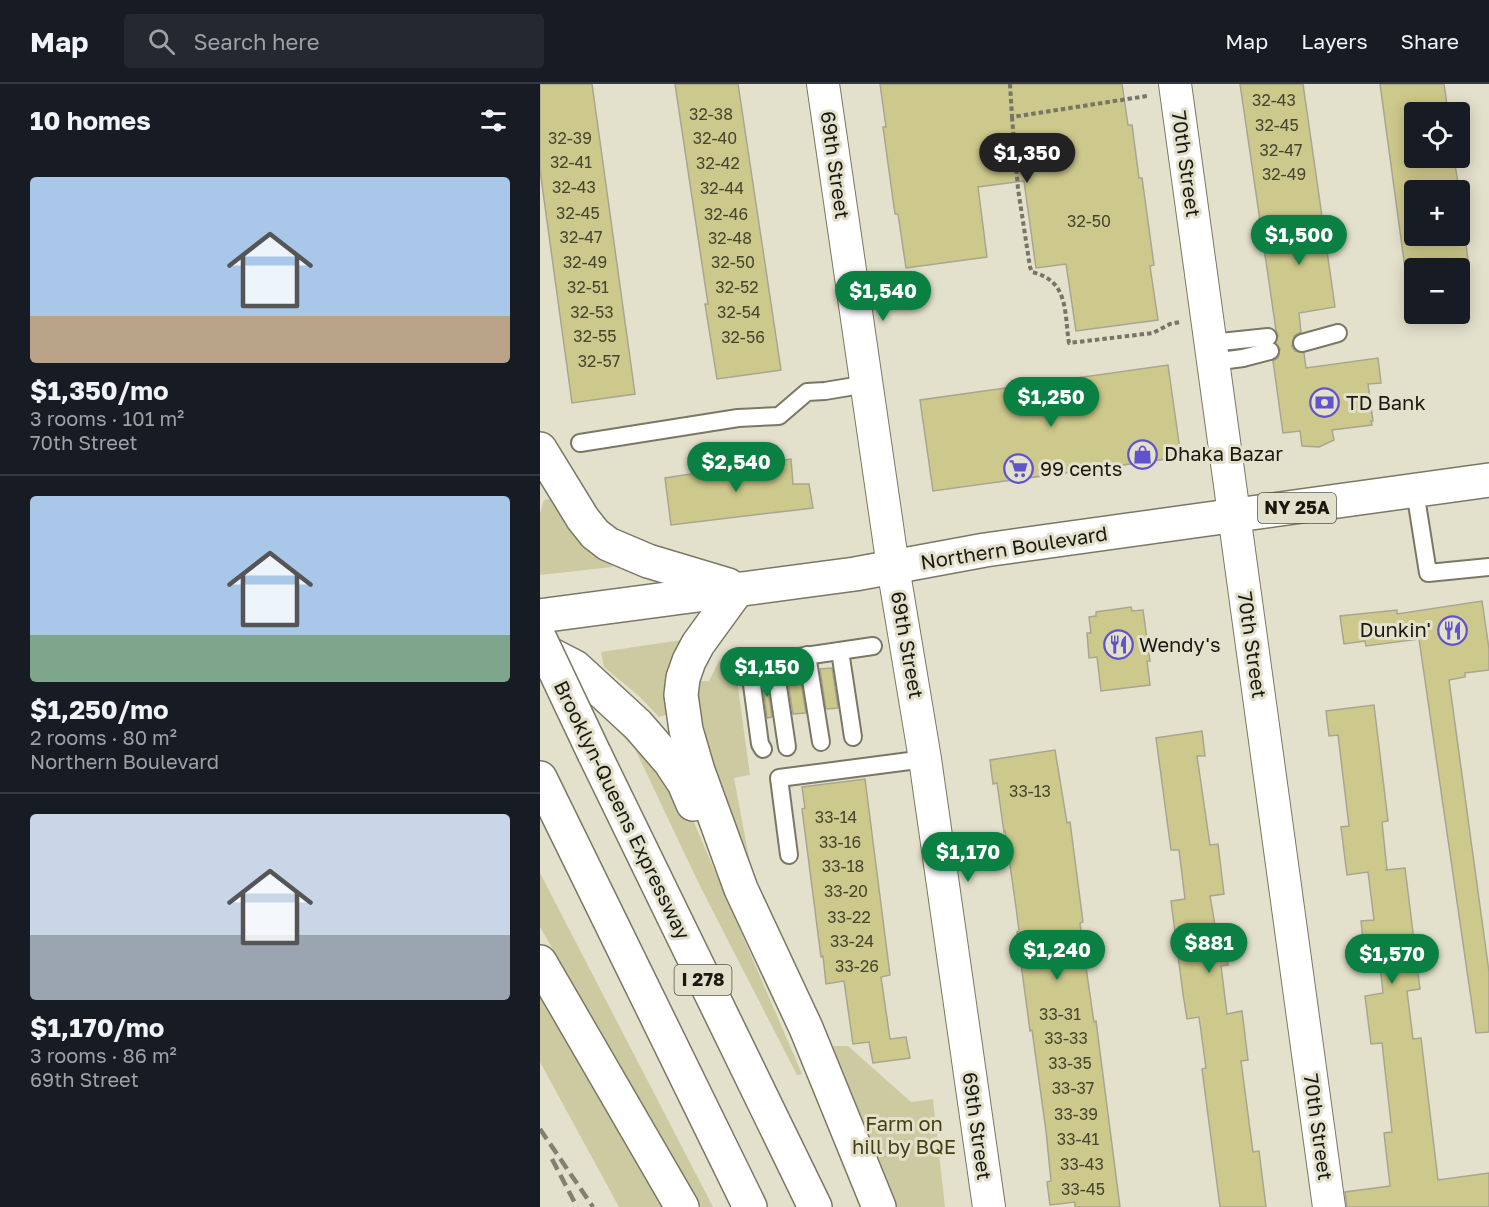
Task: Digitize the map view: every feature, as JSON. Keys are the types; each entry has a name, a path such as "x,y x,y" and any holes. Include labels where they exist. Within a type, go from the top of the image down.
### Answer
{"main road":[{"path":"540,448 583,519 595,534 608,544 648,561 738,589 693,653 683,678 682,712 691,750 741,889 806,1028 878,1202"},
{"name":"Northern Boulevard","path":"540,616 844,576 985,550 1489,480"},
{"name":"Brooklyn-Queens Expressway","path":"540,639 815,1207"},
{"path":"540,649 575,668 657,745 684,783 707,833 741,889"},
{"name":"I 278","path":"540,778 750,1207"},
{"path":"540,962 682,1207"}],"street":[{"name":"69th Street","path":"823,84 893,567 925,759 989,1207"},
{"name":"70th Street","path":"1162,90 1212,353 1329,1207"}],"lane":[{"path":"1212,353 1243,358 1269,344"},
{"path":"579,442 738,418 779,416 807,392 867,384"},
{"path":"1415,491 1428,573 1489,567"},
{"path":"763,749 760,744 751,664 873,646"},
{"path":"840,651 853,737"},
{"path":"807,656 821,742"},
{"path":"774,660 787,747"},
{"path":"789,855 778,778 925,759"}],"path":[{"path":"1010,84 1018,189 1030,267 1032,272 1049,278 1062,293 1069,343 1153,333 1170,324 1183,321"},
{"path":"1012,117 1162,90"}],"green space":[{"path":"555,498 613,562 612,567 540,575 540,513 544,500"},
{"path":"681,640 668,676 668,714 659,717 639,696 604,667 601,652"},
{"path":"733,651 750,775 734,778 752,874 707,746 696,681 709,681 719,661"},
{"path":"604,716 645,745 686,804 802,1074 797,1075 699,884 635,749"},
{"path":"540,873 713,1207 701,1207 540,927"},
{"path":"540,995 582,1063 662,1207 619,1207 540,1062"},
{"name":"Farm on hill by BQE","path":"829,1046 848,1046 911,1102 933,1099 945,1207 895,1207"}],"building":[{"path":"540,84 592,84 635,394 572,403 540,170"},
{"path":"675,84 738,84 781,370 717,379"},
{"path":"880,84 1122,84 1128,125 1132,125 1139,178 1142,178 1154,265 1150,266 1158,320 1076,331 1066,264 1036,268 1024,181 978,187 987,257 906,268 898,214 895,214 883,127 886,127"},
{"path":"1240,84 1303,84 1335,307 1299,313 1301,332 1294,336 1292,346 1295,351 1304,353 1306,368 1378,358 1381,383 1368,384 1372,425 1332,430 1334,440 1319,447 1302,446 1300,431 1283,433 1273,361 1278,358 1280,349 1276,343 1278,335"},
{"path":"1380,84 1444,84 1447,102 1404,102 1404,168 1456,168 1457,180 1404,180 1404,246 1466,246 1468,258 1404,258 1404,261"},
{"path":"1168,365 1181,457 933,491 920,400"},
{"path":"791,459 793,484 809,484 813,508 671,525 665,478"},
{"path":"1482,601 1489,649 1489,670 1465,673 1465,677 1449,680 1489,972 1489,1032 1476,1033 1419,639 1366,646 1365,641 1344,644 1340,616 1397,610 1397,614"},
{"name":"Wendy's","path":"1131,607 1132,611 1143,610 1150,661 1147,661 1150,685 1101,691 1097,657 1089,658 1087,633 1091,633 1089,617 1096,616 1096,612"},
{"path":"832,668 838,708 826,709 820,669"},
{"path":"799,672 806,713 793,714 787,674"},
{"path":"766,676 772,717 767,718 762,677"},
{"path":"1374,705 1388,821 1382,822 1387,870 1405,868 1420,989 1407,991 1413,1039 1421,1038 1438,1180 1489,1173 1489,1207 1347,1207 1345,1192 1390,1186 1384,1133 1392,1132 1382,1043 1371,1044 1365,996 1383,993 1378,946 1364,948 1361,921 1374,920 1368,872 1347,875 1341,827 1349,826 1338,735 1329,736 1326,711"},
{"path":"1202,731 1205,756 1197,756 1210,845 1218,844 1224,894 1210,896 1217,942 1224,941 1228,965 1221,966 1227,1014 1242,1011 1248,1060 1241,1061 1253,1152 1259,1151 1266,1207 1220,1207 1202,1069 1206,1068 1199,1017 1187,1019 1183,994 1171,901 1185,899 1179,850 1171,850 1156,738"},
{"path":"1055,750 1067,823 1070,822 1083,922 1080,923 1083,947 1094,1022 1096,1021 1120,1207 1075,1207 1075,1202 1050,1205 1047,1182 1051,1181 1046,1131 1032,1030 1030,1031 1017,932 1019,931 1016,907 997,783 993,784 990,760"},
{"path":"865,779 890,975 881,977 890,1039 906,1037 910,1058 873,1063 869,1042 853,1044 844,981 826,984 802,809 805,808 802,787"}],"railway":[{"path":"540,1129 593,1207"},
{"path":"552,1159 577,1207"}],"place":[{"name":"TD Bank","path":"1325,403"},
{"name":"Dhaka Bazar","path":"1143,454"},
{"name":"99 cents","path":"1019,469"},
{"name":"Dunkin'","path":"1452,630"},
{"name":"Wendy's","path":"1118,645"}]}
